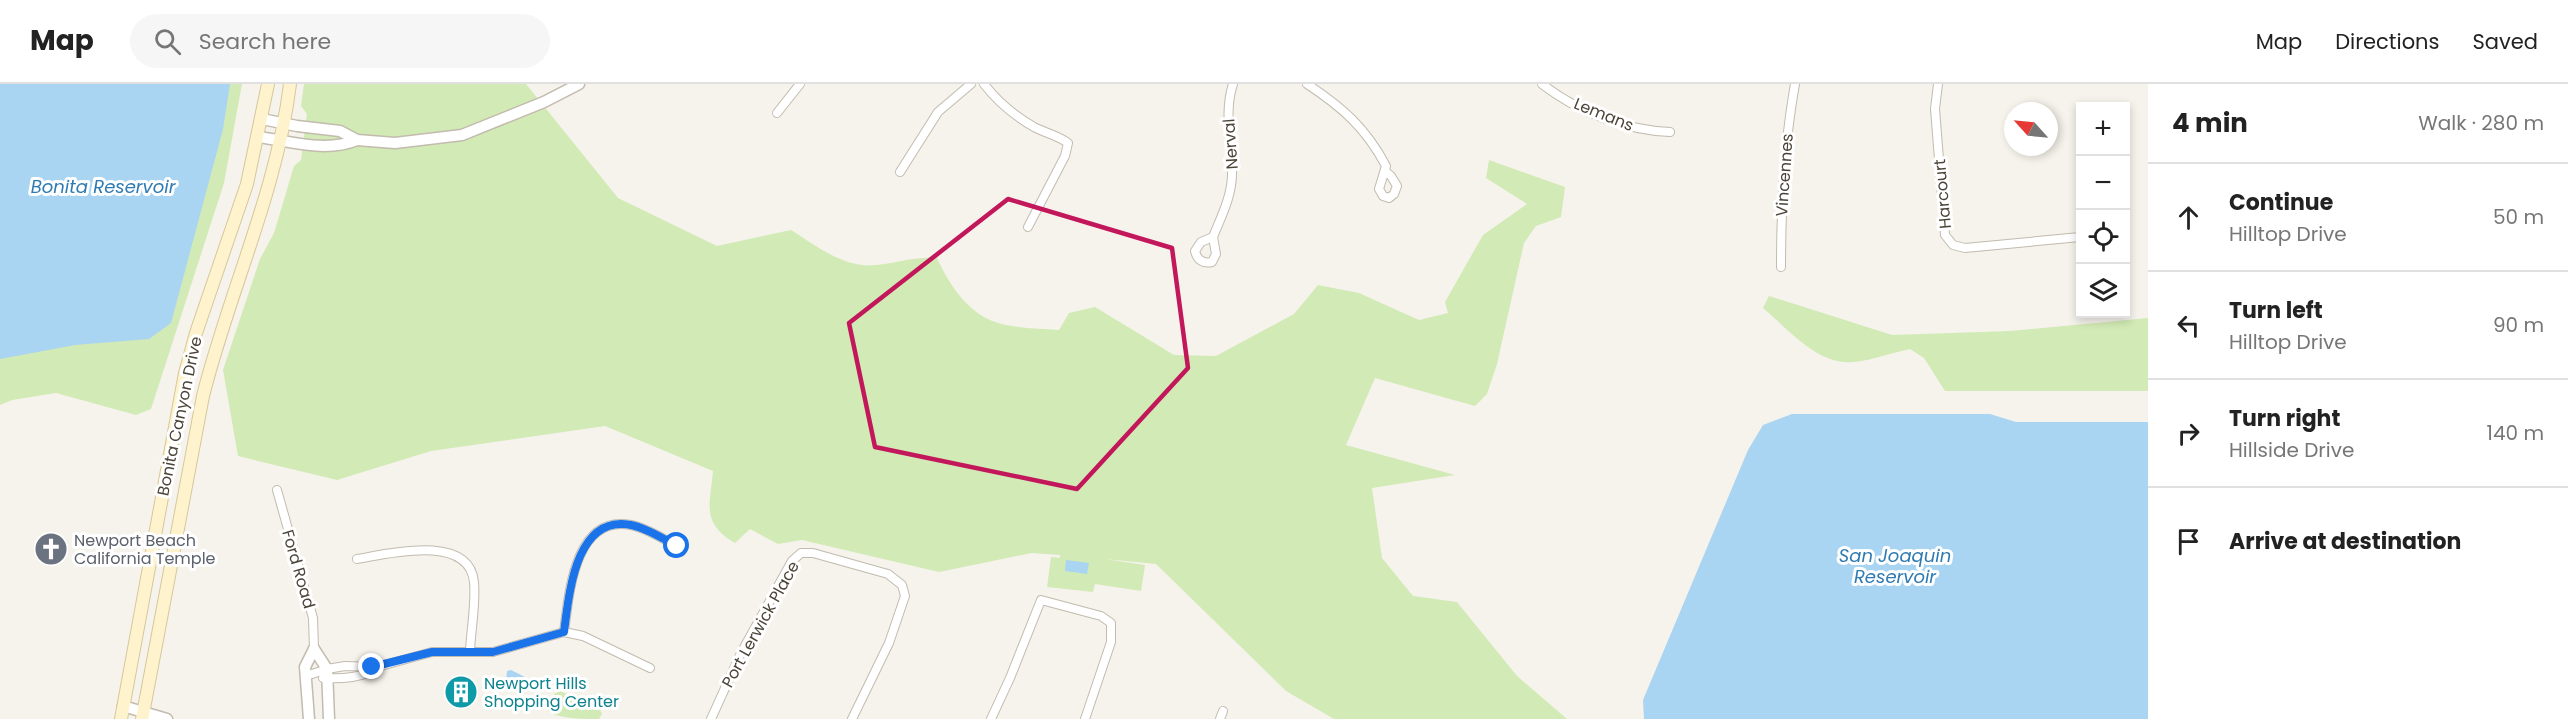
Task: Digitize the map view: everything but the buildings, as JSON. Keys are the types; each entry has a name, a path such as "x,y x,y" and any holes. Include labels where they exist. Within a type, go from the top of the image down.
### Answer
{"main road":[{"name":"Bonita Canyon Drive","path":"122,713 177,411 196,333 236,220 258,137 268,84"},
{"name":"Bonita Canyon Drive","path":"143,716 203,396 215,347 256,225 280,140 290,84"}],"street":[{"path":"262,118 340,131 357,140 395,143 462,135 544,102 579,84"},
{"path":"777,112 800,84"},
{"path":"900,172 938,112 971,84"},
{"path":"984,84 1011,111 1035,128 1059,136 1068,143 1065,156 1028,227"},
{"name":"Nerval","path":"1213,237 1231,184 1228,115 1233,84"},
{"path":"1307,84 1360,125 1386,165 1385,171"},
{"name":"Lemans","path":"1542,84 1611,121 1646,131 1670,132"},
{"name":"Vincennes","path":"1781,267 1785,141 1795,84"},
{"name":"Harcourt","path":"1938,84 1935,109 1945,235 1953,245 1965,248 2076,237"},
{"path":"258,137 300,144 340,147 357,140"},
{"name":"Ford Road","path":"277,490 313,618 314,649 305,667 309,719"},
{"path":"564,632 571,584 582,550 591,537 611,526 631,525 677,546"},
{"path":"357,559 424,549 445,552 464,562 470,570 474,584 470,651"},
{"name":"Port Lerwick Place","path":"711,719 741,652 792,561 801,553 813,553 861,566 895,577 902,585 905,596 889,643 852,719"},
{"path":"991,719 1014,669 1041,600 1101,616 1111,623 1111,642 1085,719"},
{"path":"306,676 327,673 338,679 369,674 383,665 432,652 493,652 564,632 583,636 650,668"},
{"path":"314,649 327,673 329,719"},
{"path":"122,713 167,719"}],"highlighted area":[{"path":"1008,199 1172,248 1188,368 1077,489 875,447 849,323"}],"green space":[{"name":"Bonita Reservoir","path":"0,84 242,84 224,183 151,409 136,415 56,393 12,400 0,405"},
{"path":"304,84 526,84 618,198 717,246 791,230 831,255 853,263 876,265 937,258 958,294 973,309 990,320 1016,327 1059,330 1069,313 1095,307 1174,355 1216,356 1294,314 1318,285 1359,293 1419,320 1448,313 1445,302 1483,235 1527,204 1486,178 1489,160 1565,187 1561,217 1536,226 1524,243 1497,364 1487,394 1475,406 1375,378 1346,445 1455,475 1372,488 1382,558 1413,596 1457,602 1517,676 1567,719 1334,719 1286,691 1156,564 1105,559 1145,565 1141,591 1095,584 1093,592 1047,587 1051,557 1060,558 1060,555 1032,553 939,572 802,540 778,544 750,529 735,543 724,536 712,520 710,503 713,471 605,426 431,451 337,480 238,456 223,370 260,259 274,233 294,166 301,160 307,114 301,106"},
{"path":"1769,296 1892,335 2010,331 2148,318 2148,391 1945,391 1924,358 1910,349 1854,362 1841,362 1816,352 1763,308"},
{"path":"560,691 600,710 602,714 599,719 570,718 550,712 546,709 554,694"}],"water":[{"name":"Bonita Reservoir","path":"0,84 230,84 223,129 171,323 149,339 75,345 0,359"},
{"name":"San Joaquin Reservoir","path":"1792,414 1990,414 2016,422 2148,422 2148,719 1644,719 1643,700 1748,450 1763,425"},
{"path":"1066,560 1089,563 1087,574 1065,571"},
{"path":"511,670 525,677 522,686 515,686 506,681 507,671"}],"place":[{"name":"Newport Beach California Temple","path":"51,549"},
{"name":"Newport Hills Shopping Center","path":"461,692"}],"route":[{"path":"372,667 432,652 493,652 564,632 571,584 582,550 591,537 600,530 622,524 631,525 677,546"}]}
